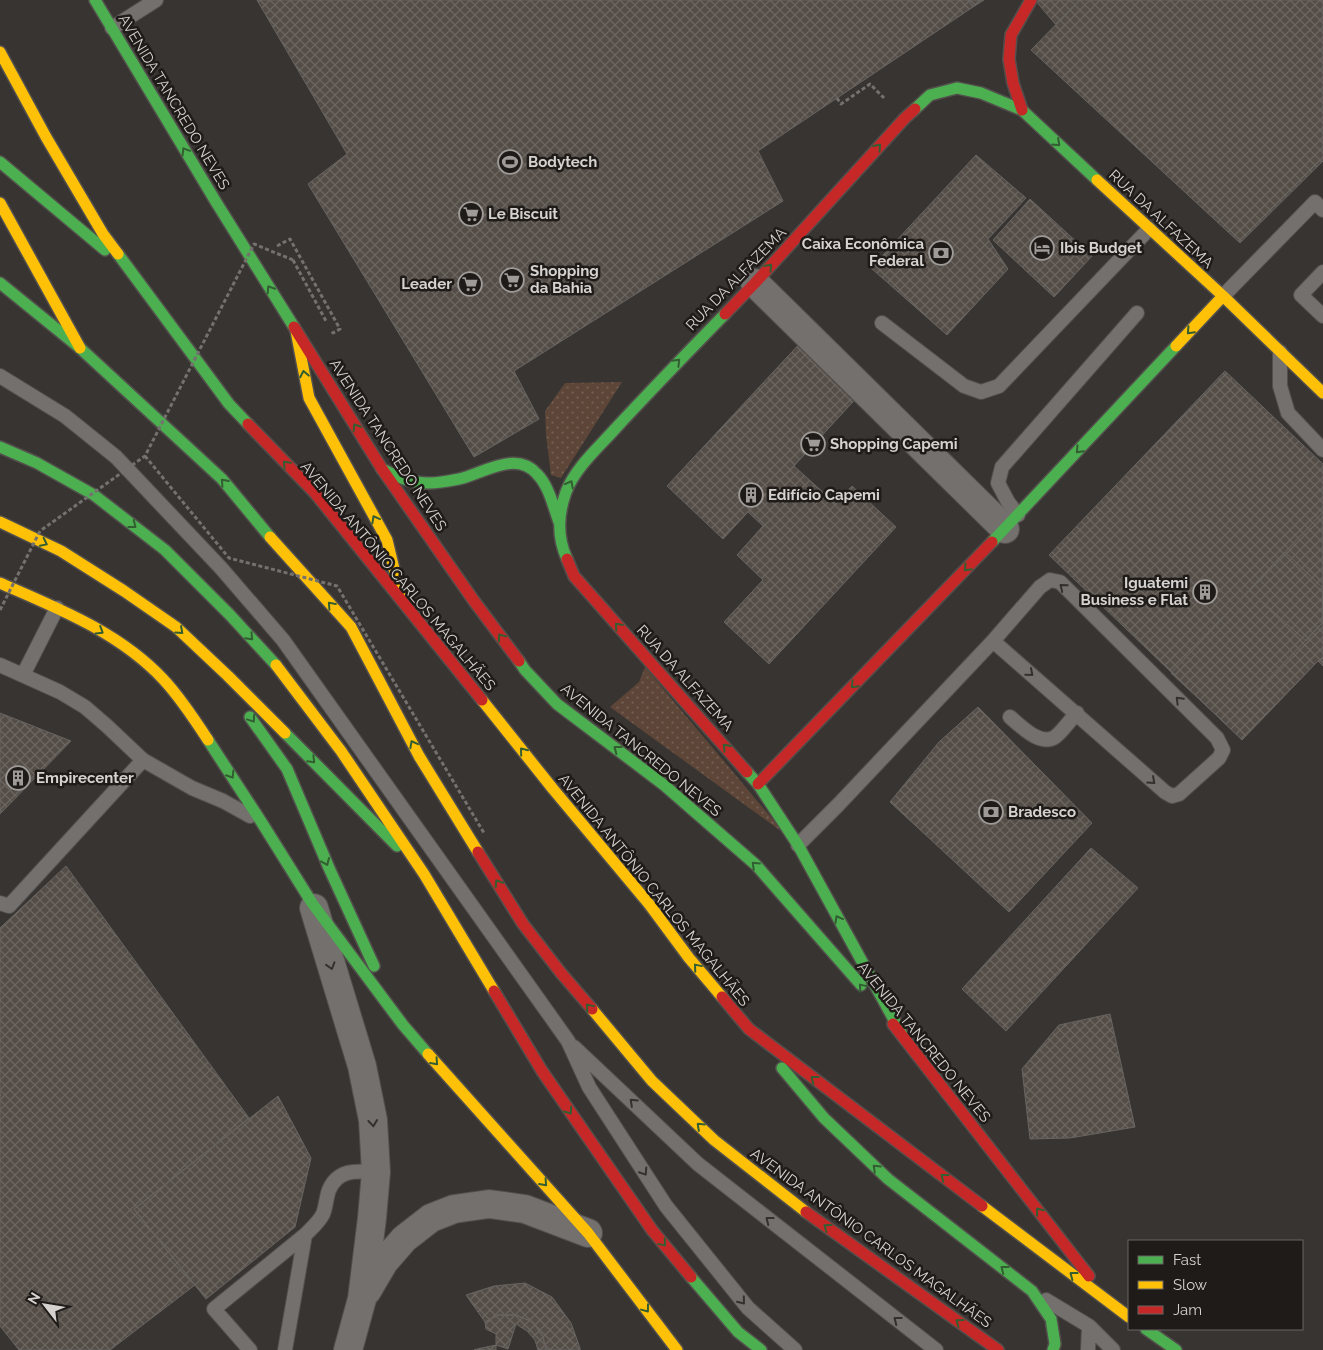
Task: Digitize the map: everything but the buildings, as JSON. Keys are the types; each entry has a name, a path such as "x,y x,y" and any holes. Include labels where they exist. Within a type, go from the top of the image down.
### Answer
{"main road":[{"name":"AVENIDA TANCREDO NEVES","path":"96,0 252,260 382,468 474,601 525,670 557,704 664,785 756,865 827,945 904,1038 1112,1305"},
{"path":"1022,110 1013,83 1009,51 1011,35 1031,0"},
{"path":"0,52 46,137 103,234 133,274"},
{"name":"RUA DA ALFAZEMA","path":"904,1038 798,845 758,784 574,576 562,548 559,522 566,492 575,475 657,383 755,283 905,118 930,95 957,88 981,93 1022,110 1223,296 1323,393"},
{"path":"0,162 133,274"},
{"path":"0,203 80,348"},
{"name":"AVENIDA ANTÔNIO CARLOS MAGALHÃES","path":"133,274 229,404 315,493 553,789 649,904 689,958 749,1029 1128,1316"},
{"name":"AVENIDA ANTÔNIO CARLOS MAGALHÃES","path":"0,283 80,348 222,479 269,536 351,627 419,756 524,924 561,973 652,1081 714,1140 802,1210 998,1350"},
{"path":"758,784 1012,522 1223,296"},
{"path":"296,331 309,398 387,540 400,598"},
{"path":"0,448 37,463 94,495 165,550 279,668 341,751 424,874 542,1071 652,1230 738,1332 760,1350"},
{"path":"382,468 404,480 428,483 460,479 506,463 524,464 538,473 547,488 559,522"},
{"path":"0,522 61,551 176,627 228,676 424,874"},
{"path":"0,583 57,608 94,627 129,649 163,679 194,719 262,822 312,903 403,1025 588,1233 677,1350"},
{"path":"228,676 249,715 287,769 328,868 403,1025"},
{"path":"749,1029 824,1118 888,1179 1032,1291 1051,1318 1055,1344 1053,1350"},
{"path":"1147,1330 1176,1350"}],"street":[{"path":"755,283 1012,522"},
{"path":"312,903 362,1066 373,1120 376,1172 372,1218 362,1299 348,1350"},
{"path":"362,1299 384,1262 404,1239 431,1218 454,1209 489,1204 525,1209 588,1233"}],"lane":[{"path":"112,28 156,0"},
{"path":"1223,296 1320,202"},
{"path":"882,323 964,386 981,392 999,386 1149,229"},
{"path":"1323,272 1301,296 1323,316"},
{"path":"1012,522 1008,502 998,483 1002,467 1137,313"},
{"path":"1280,352 1280,386 1288,413 1323,450"},
{"path":"0,376 65,416 116,457 221,568 283,640 568,1041 590,1087 666,1206 748,1308 795,1350"},
{"path":"798,845 993,641 1040,587 1050,580 1060,582 1217,738 1223,750 1219,758 1179,794 1172,796 1165,792 993,641"},
{"path":"23,675 57,608"},
{"path":"0,665 60,692 84,707 143,760 192,788 223,800 262,822"},
{"path":"1010,717 1031,734 1047,740 1054,737 1077,713"},
{"path":"0,902 9,906 143,760"},
{"path":"568,1041 698,1164 936,1350"},
{"path":"250,1350 214,1309 317,1224 324,1212 328,1191 335,1180 342,1174 356,1171 376,1172"},
{"path":"285,1350 305,1235"},
{"path":"1032,1291 1089,1326 1113,1350"},
{"path":"1088,1350 1089,1326"}],"path":[{"path":"837,98 841,104 870,84 905,118"},
{"path":"0,610 40,531 145,456 254,244 293,260 333,333 340,329 290,239 252,260"},
{"path":"145,456 229,558 337,586 484,833"}],"shaded area":[{"path":"622,382 561,478 551,475 545,411 565,383"},
{"path":"645,667 785,834 610,707 639,682"}],"traffic: fast":[{"path":"95,0 216,202 294,327"},
{"path":"915,109 930,95 957,88 981,93 1022,110 1097,180"},
{"path":"0,162 105,250"},
{"path":"118,254 229,404 248,424"},
{"path":"0,283 80,348 222,479 270,537"},
{"path":"567,559 560,534 560,517 566,492 575,475 594,451 725,314"},
{"path":"992,542 1176,346"},
{"path":"0,447 37,463 94,495 165,550 230,615 276,665"},
{"path":"382,469 410,481 433,483 459,479 499,465 519,464 529,467 545,484 559,522"},
{"path":"519,661 557,704 664,785 756,865 861,985"},
{"path":"250,717 287,769 329,868 374,966"},
{"path":"285,733 397,846"},
{"path":"208,740 312,903 403,1025 428,1054"},
{"path":"747,772 758,784 798,845 904,1038"},
{"path":"782,1068 824,1118 888,1179 1032,1291 1051,1319 1055,1344 1053,1350"},
{"path":"691,1277 738,1332 761,1350"},
{"path":"1147,1330 1176,1350"}],"traffic: slow":[{"path":"0,52 46,137 103,234 118,254"},
{"path":"1097,180 1223,296 1323,393"},
{"path":"0,203 80,348"},
{"path":"1176,346 1223,296"},
{"path":"296,331 309,398 387,540 401,598"},
{"path":"0,522 61,551 176,627 285,733"},
{"path":"270,537 351,627 419,756 478,852"},
{"path":"0,583 86,623 146,662 187,708 208,740"},
{"path":"276,665 341,751 424,874 494,991"},
{"path":"482,700 649,904 689,958 722,997"},
{"path":"592,1009 652,1081 714,1140 806,1212"},
{"path":"428,1054 588,1233 677,1350"},
{"path":"982,1206 1128,1316"}],"traffic: jam":[{"path":"1022,110 1013,83 1009,59 1011,35 1031,0"},
{"path":"725,314 915,109"},
{"path":"294,327 382,469 474,601 519,661"},
{"path":"248,424 315,493 482,700"},
{"path":"758,784 992,542"},
{"path":"567,559 574,576 747,772"},
{"path":"478,852 523,924 592,1009"},
{"path":"494,991 542,1071 652,1230 691,1277"},
{"path":"722,997 749,1029 982,1206"},
{"path":"893,1024 1089,1276"},
{"path":"806,1212 998,1350"}],"place":[{"name":"Bodytech","path":"510,162"},
{"name":"Le Biscuit","path":"471,214"},
{"name":"Ibis Budget","path":"1042,248"},
{"name":"Caixa Econômica Federal","path":"941,253"},
{"name":"Shopping da Bahia","path":"512,280"},
{"name":"Leader","path":"470,284"},
{"name":"Shopping Capemi","path":"813,444"},
{"name":"Edifício Capemi","path":"751,495"},
{"name":"Iguatemi Business e Flat","path":"1205,592"},
{"name":"Empirecenter","path":"18,778"},
{"name":"Bradesco","path":"991,812"}]}
